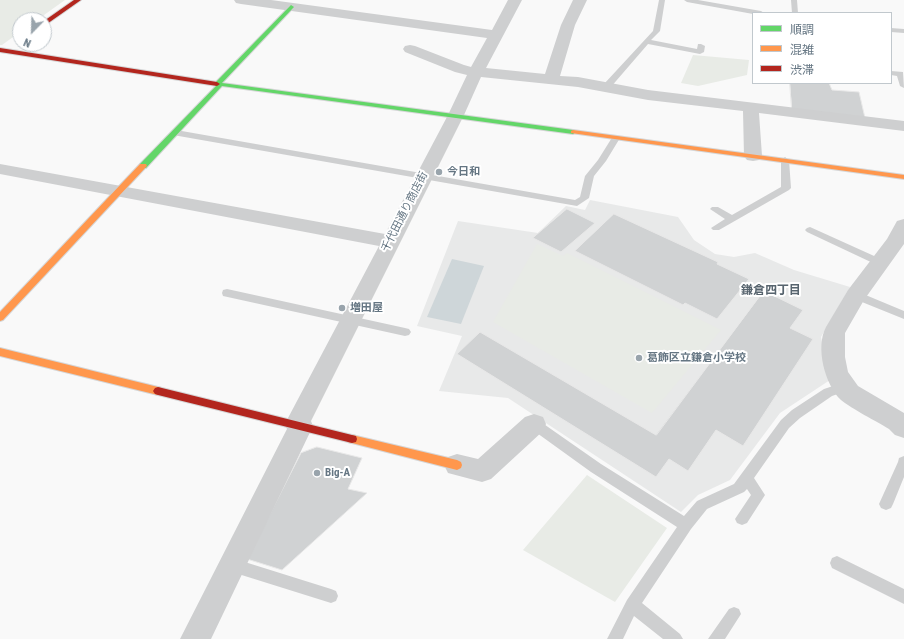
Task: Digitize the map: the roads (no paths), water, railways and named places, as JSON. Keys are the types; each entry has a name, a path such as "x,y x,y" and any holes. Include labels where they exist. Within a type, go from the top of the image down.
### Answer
{"street":[{"path":"52,18 78,0"},
{"path":"241,0 294,3 497,35"},
{"name":"千代田通り商店街","path":"195,639 390,241 456,115 476,72 515,0"},
{"path":"551,79 568,25 580,0"},
{"path":"0,318 176,133 220,85 218,84 294,3"},
{"path":"2,52 12,46"},
{"path":"410,49 460,69 476,72 607,86 648,95 904,126"},
{"path":"2,52 218,84 456,115 904,177"},
{"path":"752,107 753,156"},
{"path":"0,169 390,241"},
{"path":"904,225 895,242 856,295 834,333 834,357 837,373 845,387 850,393 904,427"},
{"path":"0,352 482,471 534,424"}],"lane":[{"path":"607,86 648,42 656,31 662,0"},
{"path":"687,0 756,12"},
{"path":"740,0 740,9"},
{"path":"794,0 794,12"},
{"path":"892,30 904,31"},
{"path":"648,42 700,52 701,46"},
{"path":"892,73 900,74 904,86"},
{"path":"176,133 577,203 584,198 590,176 602,161 616,138"},
{"path":"716,228 786,188 785,160"},
{"path":"715,209 732,219"},
{"path":"810,230 879,262"},
{"path":"227,293 405,332"},
{"path":"856,295 904,315"},
{"path":"615,639 632,605 686,525 702,505 739,488 791,419 828,392 845,387"},
{"path":"534,424 596,468 686,525"},
{"path":"886,504 904,462"},
{"path":"742,519 758,495 747,478"},
{"path":"837,563 904,597"},
{"path":"232,565 331,596"},
{"path":"632,605 674,639"},
{"path":"716,639 734,614"}],"place":[{"name":"今日和","path":"439,172"},
{"name":"増田屋","path":"342,308"},
{"name":"葛飾区立鎌倉小学校","path":"639,358"},
{"name":"Big-A","path":"317,473"}],"district":[{"name":"鎌倉四丁目","path":"771,291"}]}
